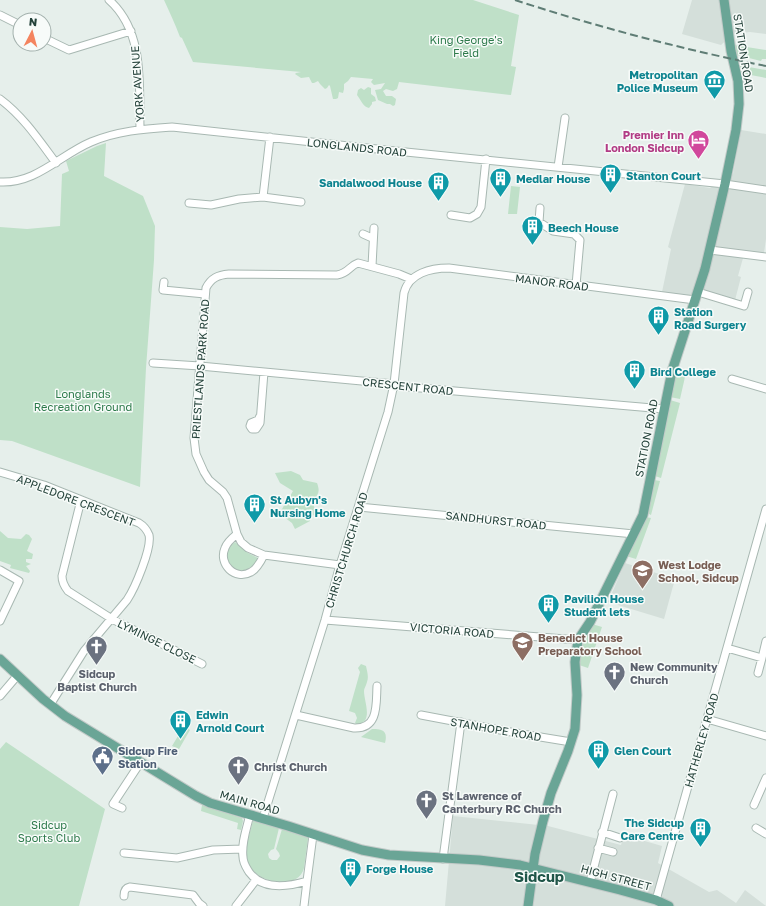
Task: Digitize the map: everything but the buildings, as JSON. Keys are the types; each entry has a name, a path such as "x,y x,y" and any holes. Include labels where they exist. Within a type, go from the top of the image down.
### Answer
{"main road":[{"name":"STATION ROAD","path":"528,906 536,846 550,793 575,729 575,662 578,640 590,622 643,515 673,367 710,250 725,184 736,130 739,104 738,81 731,50 724,0"},
{"name":"MAIN ROAD","path":"0,660 50,705 74,722 140,763 210,803 263,818 362,850 381,854 443,859 479,860 532,868"},
{"name":"HIGH STREET","path":"532,868 656,900 669,906"}],"street":[{"name":"YORK AVENUE","path":"109,0 116,6 126,19 132,31 137,54 140,129"},
{"path":"0,15 12,21"},
{"path":"52,42 65,49 71,50 132,31"},
{"path":"0,99 25,122 56,163"},
{"path":"558,167 565,118"},
{"name":"LONGLANDS ROAD","path":"0,182 6,183 23,180 36,175 90,142 115,133 140,129 172,127 725,184 766,190"},
{"path":"263,197 270,138"},
{"path":"451,215 470,218 477,214 481,207 486,159"},
{"path":"189,203 211,205 239,199 263,197 301,202"},
{"path":"540,208 539,222 554,231 574,234 580,240 576,285"},
{"path":"372,266 372,238 374,228"},
{"path":"363,234 372,238"},
{"path":"710,250 766,257"},
{"name":"PRIESTLANDS PARK ROAD","path":"340,565 264,555 248,548 241,542 237,534 227,498 223,492 209,480 196,454 194,429 206,288 211,280 222,275 337,275 347,272 353,265 358,263 411,279"},
{"name":"MANOR ROAD","path":"411,279 422,273 438,268 576,285 696,296 744,306 748,292"},
{"name":"CHRISTCHURCH ROAD","path":"263,818 325,620 340,565 387,418 394,384 404,294 411,279"},
{"path":"164,282 164,290 205,294"},
{"name":"CRESCENT ROAD","path":"153,363 200,366 394,384 397,386 664,409"},
{"path":"260,416 264,372"},
{"path":"732,379 766,389"},
{"name":"APPLEDORE CRESCENT","path":"0,472 44,485 139,523 143,526 149,534 149,546 136,586 112,619"},
{"name":"LYMINGE CLOSE","path":"81,500 63,571 62,580 68,591 112,619 202,664"},
{"name":"SANDHURST ROAD","path":"359,507 634,534"},
{"name":"HATHERLEY ROAD","path":"656,900 766,510"},
{"path":"237,534 225,547 223,554 227,568 233,572 246,574 252,572 264,555"},
{"path":"0,570 19,581 0,621"},
{"path":"50,705 84,651 112,619"},
{"name":"VICTORIA ROAD","path":"325,620 578,640"},
{"path":"758,673 766,642"},
{"path":"727,648 762,658"},
{"path":"0,696 17,676"},
{"path":"296,715 354,728 367,726 375,714 377,686"},
{"name":"STANHOPE ROAD","path":"421,715 516,734 571,742"},
{"path":"707,719 766,736"},
{"path":"443,859 461,722"},
{"path":"122,808 113,804 140,763"},
{"path":"754,805 766,778"},
{"path":"590,882 613,794"},
{"path":"250,814 242,849 246,867 256,880 266,884 279,885 292,885 306,881"},
{"path":"756,828 766,834"},
{"path":"602,832 620,838"},
{"path":"304,906 306,881 314,835"},
{"path":"598,848 613,852"},
{"path":"124,853 177,858 213,850 242,849"},
{"path":"236,906 256,880"},
{"path":"124,896 124,891 130,887 194,895 203,906"}],"shaded area":[{"path":"692,0 766,0 766,34 750,32 733,34 721,45 682,34"},
{"path":"741,130 766,134 766,239 764,253 745,251 738,276 741,277 734,304 703,294 700,297 662,292 671,249 668,247 685,184 710,188 733,174"},
{"name":"West Lodge School, Sidcup","path":"625,563 675,579 664,619 608,602"},
{"path":"453,816 548,826 621,845 624,835 662,846 658,863 709,892 717,890 736,903 745,890 766,906 445,906"}],"green space":[{"name":"King George's Field","path":"164,0 473,0 519,15 511,66 516,67 511,95 399,82 397,89 393,91 386,89 383,91 386,96 392,96 396,99 395,105 393,106 378,100 375,90 381,89 385,83 374,85 371,82 373,79 351,77 344,84 343,93 339,92 338,98 333,99 329,85 325,89 318,81 312,83 309,77 301,78 295,74 301,72 193,62"},
{"path":"734,45 766,50 766,59 762,59 761,61 737,55"},
{"path":"738,65 766,70 766,78 740,73"},
{"path":"368,87 371,88 371,94 375,97 376,101 372,102 369,108 364,105 357,95 358,90 361,88 364,90"},
{"name":"Longlands Recreation Ground","path":"106,143 104,176 143,196 155,226 140,487 12,441 0,440 0,227 27,229 60,226 62,174 69,171 66,161"},
{"path":"511,186 520,187 517,214 508,214"},
{"path":"675,374 685,377 680,399 670,397"},
{"path":"670,400 680,403 661,478 655,476"},
{"path":"291,471 300,475 303,480 317,483 319,490 313,501 314,507 318,514 311,516 310,521 295,529 292,523 280,514 293,491 280,483 275,473"},
{"path":"654,480 660,481 651,515 647,513"},
{"path":"646,517 651,518 636,559 626,556"},
{"path":"0,531 8,538 21,539 26,534 32,539 27,551 33,554 32,559 26,559 26,562 31,564 26,566 30,571 29,573 10,568 11,565 0,561"},
{"path":"235,542 248,553 258,558 255,564 250,568 239,571 230,568 227,554 231,545"},
{"path":"592,624 602,627 588,668 579,665 584,638"},
{"path":"361,664 366,666 368,674 368,680 364,689 367,716 362,723 357,725 355,723 357,718 355,713 349,711 360,672 358,668"},
{"path":"184,726 190,730 179,749 172,746"},
{"path":"372,729 382,730 385,733 385,743 361,737"},
{"name":"Sidcup Sports Club","path":"6,742 105,809 79,906 0,906 0,749"},
{"path":"202,805 242,818 243,821 241,830 237,829 238,823 201,811"},
{"path":"254,820 279,828 274,849 268,854 269,858 272,860 277,860 280,856 276,849 282,829 308,838 304,868 300,876 293,880 274,882 256,874 250,867 247,858 247,849 249,835"}],"railway":[{"path":"515,0 640,37 766,66"}],"place":[{"name":"Metropolitan Police Museum","path":"714,100"},
{"name":"Premier Inn London Sidcup","path":"699,160"},
{"name":"Stanton Court","path":"611,194"},
{"name":"Medlar House","path":"500,198"},
{"name":"Sandalwood House","path":"438,202"},
{"name":"Beech House","path":"533,246"},
{"name":"Station Road Surgery","path":"659,336"},
{"name":"Bird College","path":"634,390"},
{"name":"St Aubyn's Nursing Home","path":"254,524"},
{"name":"West Lodge School, Sidcup","path":"642,590"},
{"name":"Pavilion House Student lets","path":"548,624"},
{"name":"Benedict House Preparatory School","path":"523,662"},
{"name":"Sidcup Baptist Church","path":"97,666"},
{"name":"New Community Church","path":"615,692"},
{"name":"Edwin Arnold Court","path":"180,740"},
{"name":"Glen Court","path":"599,770"},
{"name":"Sidcup Fire Station","path":"102,776"},
{"name":"Christ Church","path":"239,786"},
{"name":"St Lawrence of Canterbury RC Church","path":"427,820"},
{"name":"The Sidcup Care Centre","path":"700,848"},
{"name":"Forge House","path":"350,888"}],"district":[{"name":"Sidcup","path":"539,876"}]}
